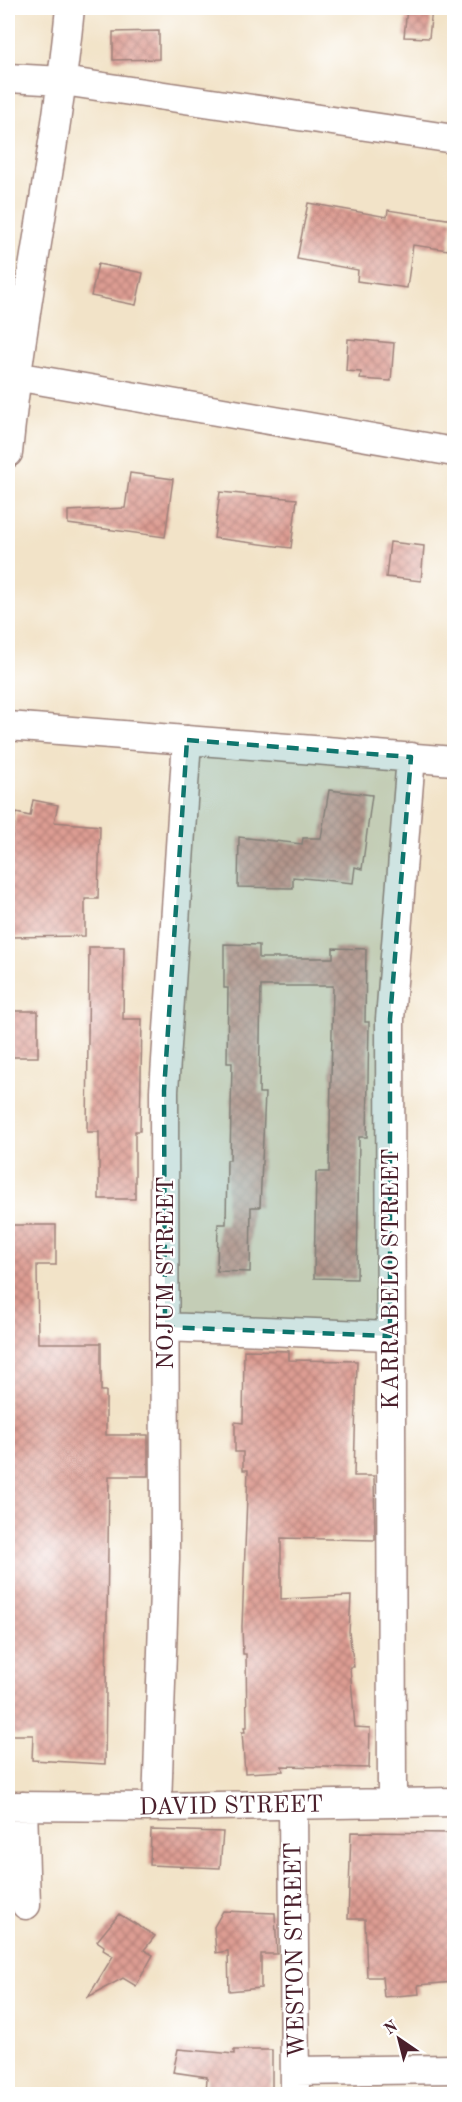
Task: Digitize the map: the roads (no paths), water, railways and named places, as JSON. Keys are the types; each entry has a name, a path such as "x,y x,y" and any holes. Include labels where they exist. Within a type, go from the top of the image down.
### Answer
{"street":[{"path":"8,445 15,376 63,81 70,8"},
{"path":"8,78 63,81 454,140"},
{"path":"15,376 454,452"},
{"path":"8,726 454,761"},
{"name":"NOJUM STREET","path":"157,1807 165,1558 164,1091 187,740"},
{"name":"KARRABELO STREET","path":"392,1802 390,1019 411,757"},
{"path":"165,1327 390,1336"},
{"name":"DAVID STREET","path":"15,1806 157,1807 454,1802"},
{"name":"WESTON STREET","path":"293,1805 295,2083"},
{"path":"15,1806 26,1905"},
{"path":"295,2083 454,2069"}]}
